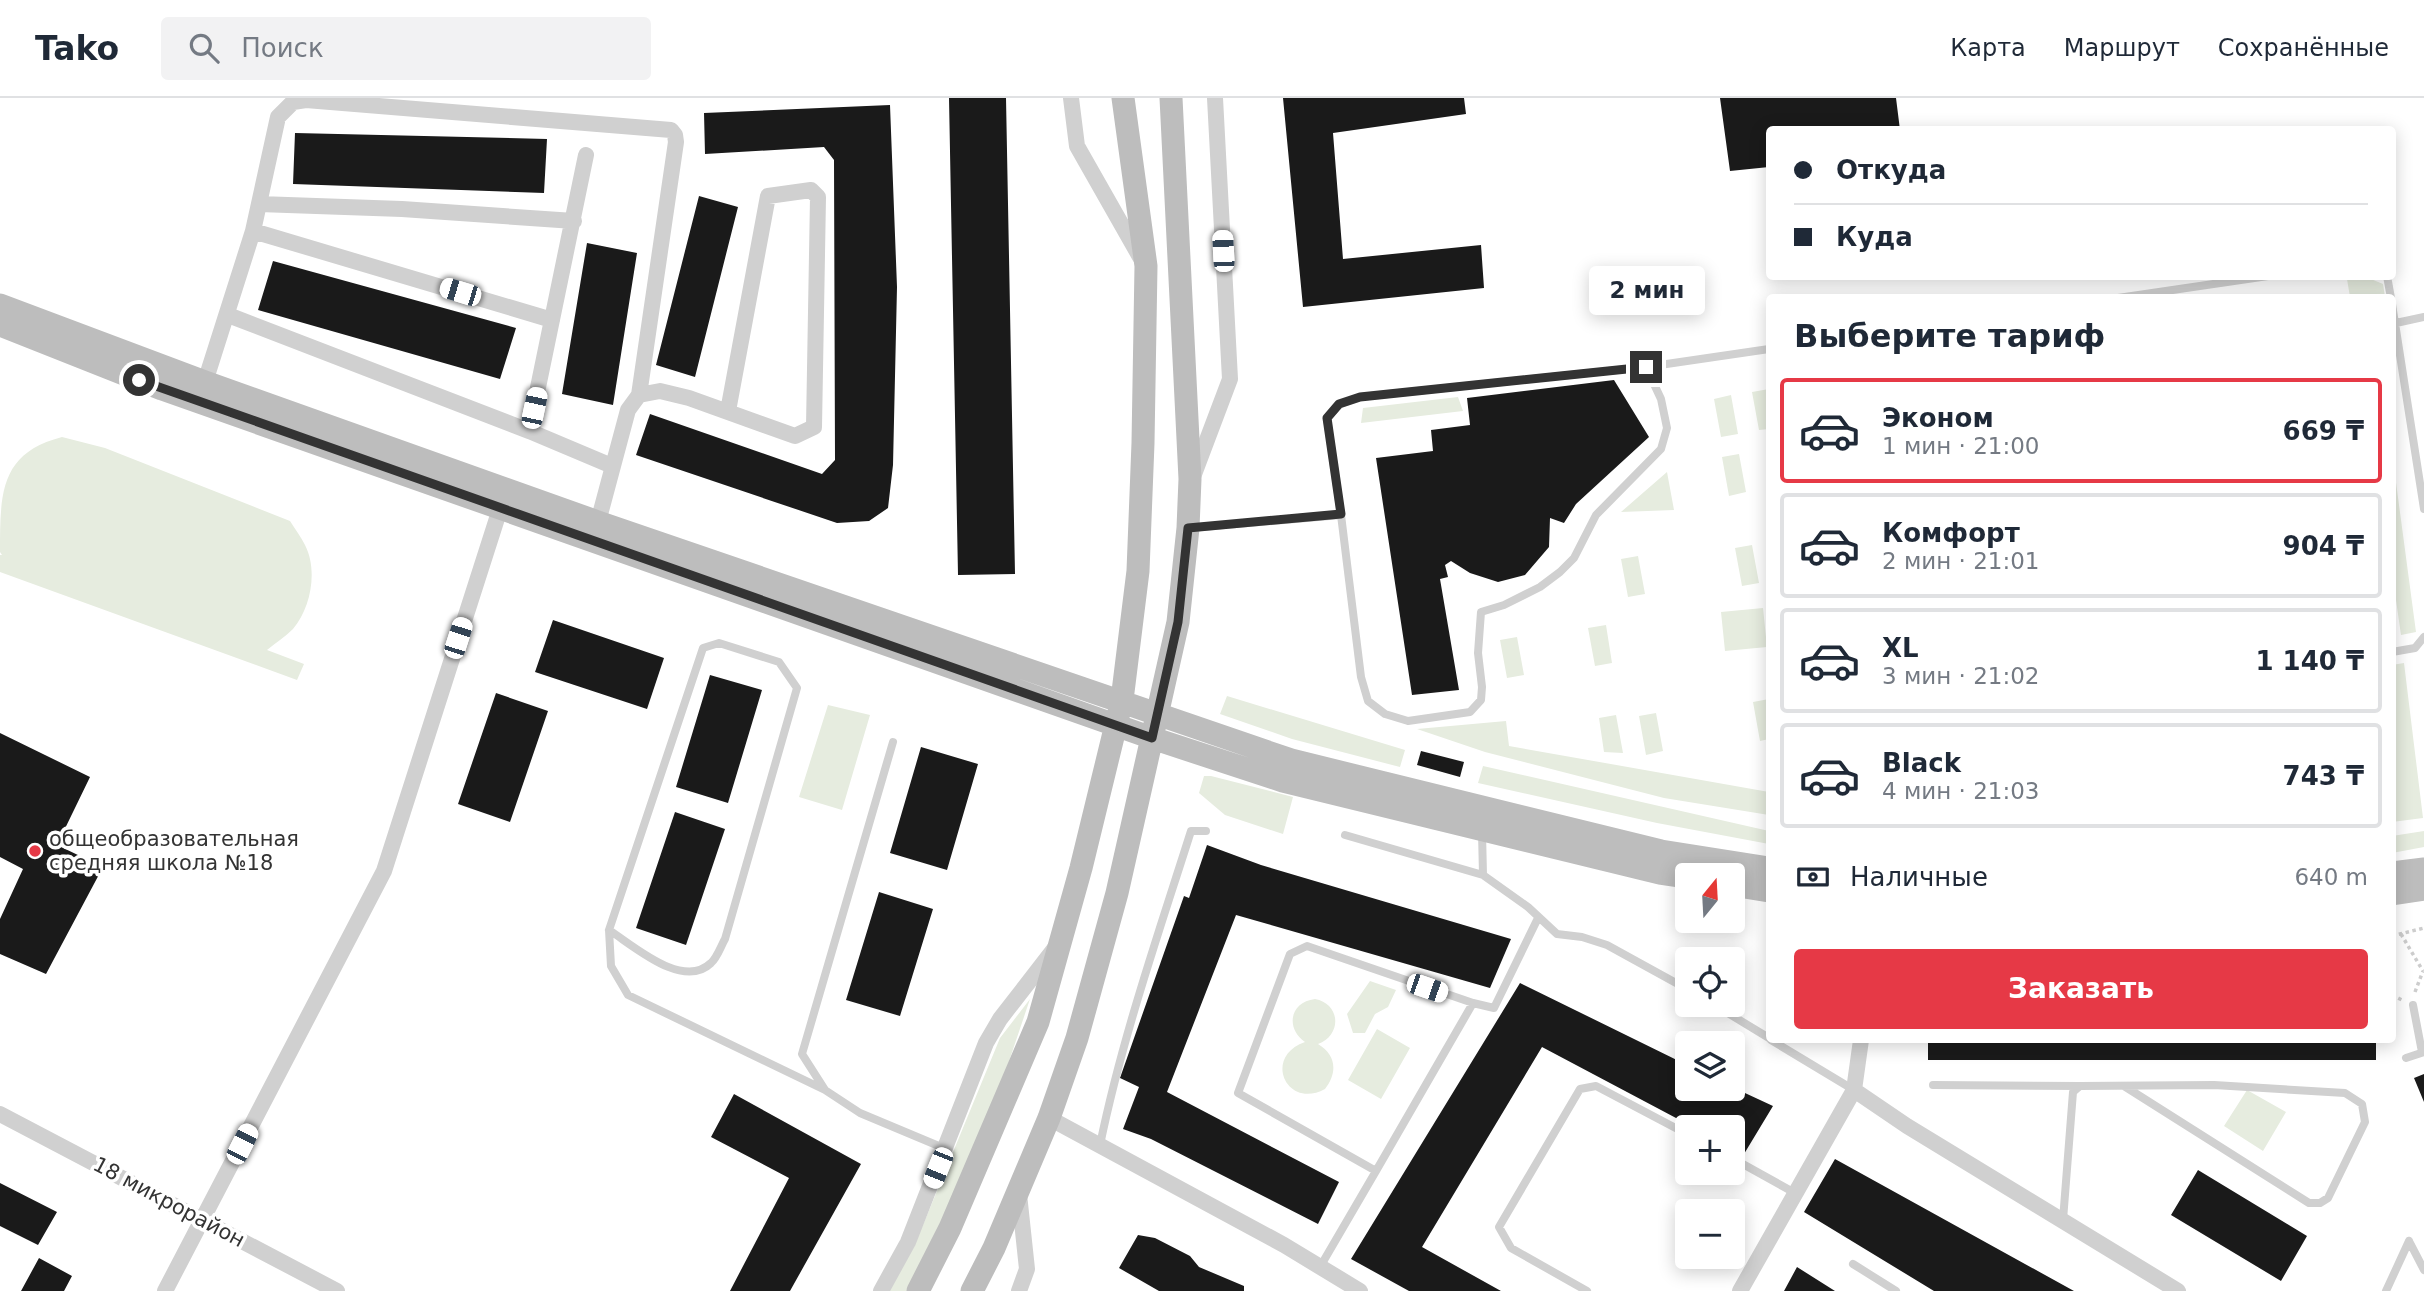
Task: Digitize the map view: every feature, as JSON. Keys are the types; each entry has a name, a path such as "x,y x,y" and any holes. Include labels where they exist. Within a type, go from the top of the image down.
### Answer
{"main road":[{"path":"918,1291 950,1228 1038,1022 1081,868 1122,700 1138,571 1146,266 1123,98"},
{"path":"972,1291 994,1248 1049,1118 1077,1038 1117,893 1178,622 1188,528 1189,486 1171,98"},
{"path":"0,305 205,383 597,522 1291,760 1661,851 1766,868"},
{"path":"0,325 162,389 1152,738 1283,780 1675,874"},
{"path":"2396,872 2424,869"},
{"path":"1745,887 1766,891"},
{"path":"2396,893 2424,889"}],"street":[{"path":"1071,98 1077,146 1146,266"},
{"path":"1189,486 1230,379 1215,98"},
{"path":"205,383 253,230 278,117 293,102 306,100 671,130 676,142 639,395 628,410 597,522"},
{"path":"529,431 575,221 586,155"},
{"path":"639,395 660,391 728,411 795,436 814,427 818,197 810,190 768,196 728,411"},
{"path":"259,204 402,209 575,221"},
{"path":"253,230 552,320"},
{"path":"228,315 529,431 612,466"},
{"path":"165,1291 384,871 500,509"},
{"path":"881,1291 908,1242 986,1043 1000,1019 1061,941"},
{"path":"1740,1291 1854,1090 1861,1043"},
{"path":"1854,1090 1907,1126 2178,1291"},
{"name":"18 микрорайон","path":"0,1114 337,1291"},
{"path":"1049,1118 1284,1245 1354,1289"},
{"path":"1018,1186 1027,1269 1018,1291"}],"lane":[{"path":"2145,294 2241,280"},
{"path":"2424,317 2396,323 2424,509"},
{"path":"1646,367 1661,399 1667,428 1661,449 1596,515 1574,558 1560,572 1541,587 1504,605 1481,612 1478,653 1481,700 1470,712 1408,721 1385,714 1368,701 1361,677 1327,418 1339,404 1360,397 1646,367 1766,349"},
{"path":"2414,446 2424,445"},
{"path":"1188,528 1341,514"},
{"path":"2396,651 2415,648 2424,637"},
{"path":"609,930 668,968 693,972 711,964 725,939 797,688 779,662 719,643 703,648 609,930 611,966 628,995 825,1090 860,1113 946,1150"},
{"path":"825,1090 802,1054 894,741"},
{"path":"1482,829 1483,875"},
{"path":"1100,1145 1132,1012 1191,831 1206,831"},
{"path":"1345,835 1483,875 1528,906 1557,934 1582,937 1607,945 1675,982"},
{"path":"1376,1171 1238,1093 1290,954 1307,946 1494,1008 1538,918"},
{"path":"1320,1267 1473,1003"},
{"path":"2406,1058 2423,1052 2413,1005"},
{"path":"1734,1017 1766,1037"},
{"path":"1777,1043 1854,1090"},
{"path":"1933,1085 2214,1085 2345,1093 2362,1104 2365,1122 2328,1198 2320,1203 2309,1203 2124,1086"},
{"path":"1587,1291 1511,1248 1499,1227 1580,1089 1596,1086 1675,1128"},
{"path":"2063,1220 2073,1092 2080,1086"},
{"path":"1745,1165 1795,1193"},
{"path":"2386,1291 2409,1241 2424,1270"},
{"path":"1853,1264 1896,1291"}],"path":[{"path":"2396,935 2424,929"},
{"path":"2401,934 2423,971 2413,1005"}],"shaded area":[{"path":"2347,280 2373,280 2383,284 2385,294 2350,294"},
{"path":"1766,390 1766,429 1759,430 1752,392"},
{"path":"1731,395 1738,434 1721,437 1714,399"},
{"path":"1458,397 1463,411 1361,423 1363,408"},
{"path":"62,437 105,448 290,521 309,555 311,588 304,611 293,629 267,650 304,664 297,680 0,572 1,511 8,478 26,453"},
{"path":"1739,454 1746,492 1729,496 1722,457"},
{"path":"1667,472 1674,510 1621,512"},
{"path":"2396,482 2416,632 2401,635 2396,600"},
{"path":"1752,545 1759,583 1742,586 1735,548"},
{"path":"1638,556 1645,594 1628,597 1621,559"},
{"path":"1763,608 1766,647 1725,651 1721,612"},
{"path":"1606,625 1612,663 1595,666 1588,628"},
{"path":"1517,637 1524,675 1507,678 1500,640"},
{"path":"2404,663 2423,818 2396,821 2396,664"},
{"path":"1227,696 1405,750 1400,767 1292,739 1220,714"},
{"path":"1766,700 1766,740 1760,741 1753,702"},
{"path":"828,705 870,715 842,810 799,797"},
{"path":"1656,713 1663,751 1646,755 1639,716"},
{"path":"1616,715 1623,753 1604,752 1599,718"},
{"path":"1506,721 1509,746 1766,791 1766,815 1664,798 1485,752 1417,729"},
{"path":"1483,766 1766,830 1766,843 1657,823 1478,783"},
{"path":"1204,776 1293,797 1283,834 1225,815 1199,793"},
{"path":"2424,831 2424,847 2396,852 2396,835"},
{"path":"1370,981 1396,990 1388,1007 1375,1014 1365,1033 1353,1033 1347,1014"},
{"path":"1030,999 1001,1085 911,1291 889,1291 923,1225 1000,1038"},
{"path":"1315,999 1324,1002 1334,1013 1331,1034 1318,1044 1329,1053 1333,1070 1325,1089 1311,1094 1300,1093 1285,1079 1282,1069 1292,1049 1305,1042 1295,1030 1293,1016 1300,1005"},
{"path":"1377,1029 1410,1048 1381,1099 1348,1080"},
{"path":"2247,1090 2286,1112 2263,1151 2224,1126"}],"building":[{"path":"949,98 1006,98 1015,574 958,575"},
{"path":"1283,98 1464,98 1466,114 1333,133 1343,259 1481,245 1484,288 1303,307"},
{"path":"1720,98 1896,98 1900,126 1766,126 1766,167 1730,171"},
{"path":"890,105 897,287 893,465 888,508 869,521 837,523 636,455 650,414 822,474 835,460 834,160 824,147 705,154 704,113"},
{"path":"295,133 547,139 544,193 293,184"},
{"path":"699,196 738,207 695,377 656,365"},
{"path":"587,243 637,253 613,405 562,394"},
{"path":"273,261 516,328 500,379 258,310"},
{"path":"1614,380 1649,437 1576,504 1564,523 1550,518 1549,547 1525,575 1498,582 1470,573 1451,561 1445,565 1448,577 1440,579 1459,690 1412,695 1376,458 1433,451 1431,430 1470,425 1467,398"},
{"path":"553,620 664,658 647,709 535,672"},
{"path":"710,675 762,690 728,803 676,787"},
{"path":"496,693 548,711 510,822 458,804"},
{"name":"общеобразовательная средняя школа №18","path":"0,733 90,777 57,845 103,867 46,974 0,954 0,919 23,869 0,857"},
{"path":"921,747 978,764 947,870 890,853"},
{"path":"1421,751 1464,762 1460,777 1417,765"},
{"path":"675,812 725,829 686,945 636,928"},
{"path":"1207,845 1261,865 1511,939 1490,988 1236,915 1167,1092 1339,1182 1318,1224 1151,1139 1123,1129 1139,1087 1120,1078 1184,896 1189,898"},
{"path":"879,892 933,909 900,1016 846,1000"},
{"path":"1520,983 1675,1059 1675,1101 1745,1101 1745,1093 1773,1106 1745,1152 1745,1115 1675,1115 1675,1117 1542,1047 1422,1247 1501,1291 1409,1291 1351,1259"},
{"path":"1928,1043 2376,1043 2376,1060 1928,1060"},
{"path":"2424,1074 2424,1102 2414,1078"},
{"path":"734,1094 861,1164 790,1291 730,1291 789,1178 711,1137"},
{"path":"1835,1159 2074,1291 1934,1291 1804,1212"},
{"path":"2198,1170 2307,1236 2281,1281 2171,1215"},
{"path":"0,1183 57,1212 38,1245 0,1226"},
{"path":"1138,1235 1155,1238 1190,1256 1199,1267 1244,1286 1244,1291 1159,1291 1119,1268"},
{"path":"39,1258 72,1276 64,1291 21,1291"},
{"path":"1797,1267 1835,1291 1784,1291"}],"place":[{"name":"общеобразовательная средняя школа №18","path":"35,851"}],"route":[{"path":"139,380 1152,738 1178,622 1188,528 1341,514 1327,418 1339,404 1360,397 1646,367"}]}
